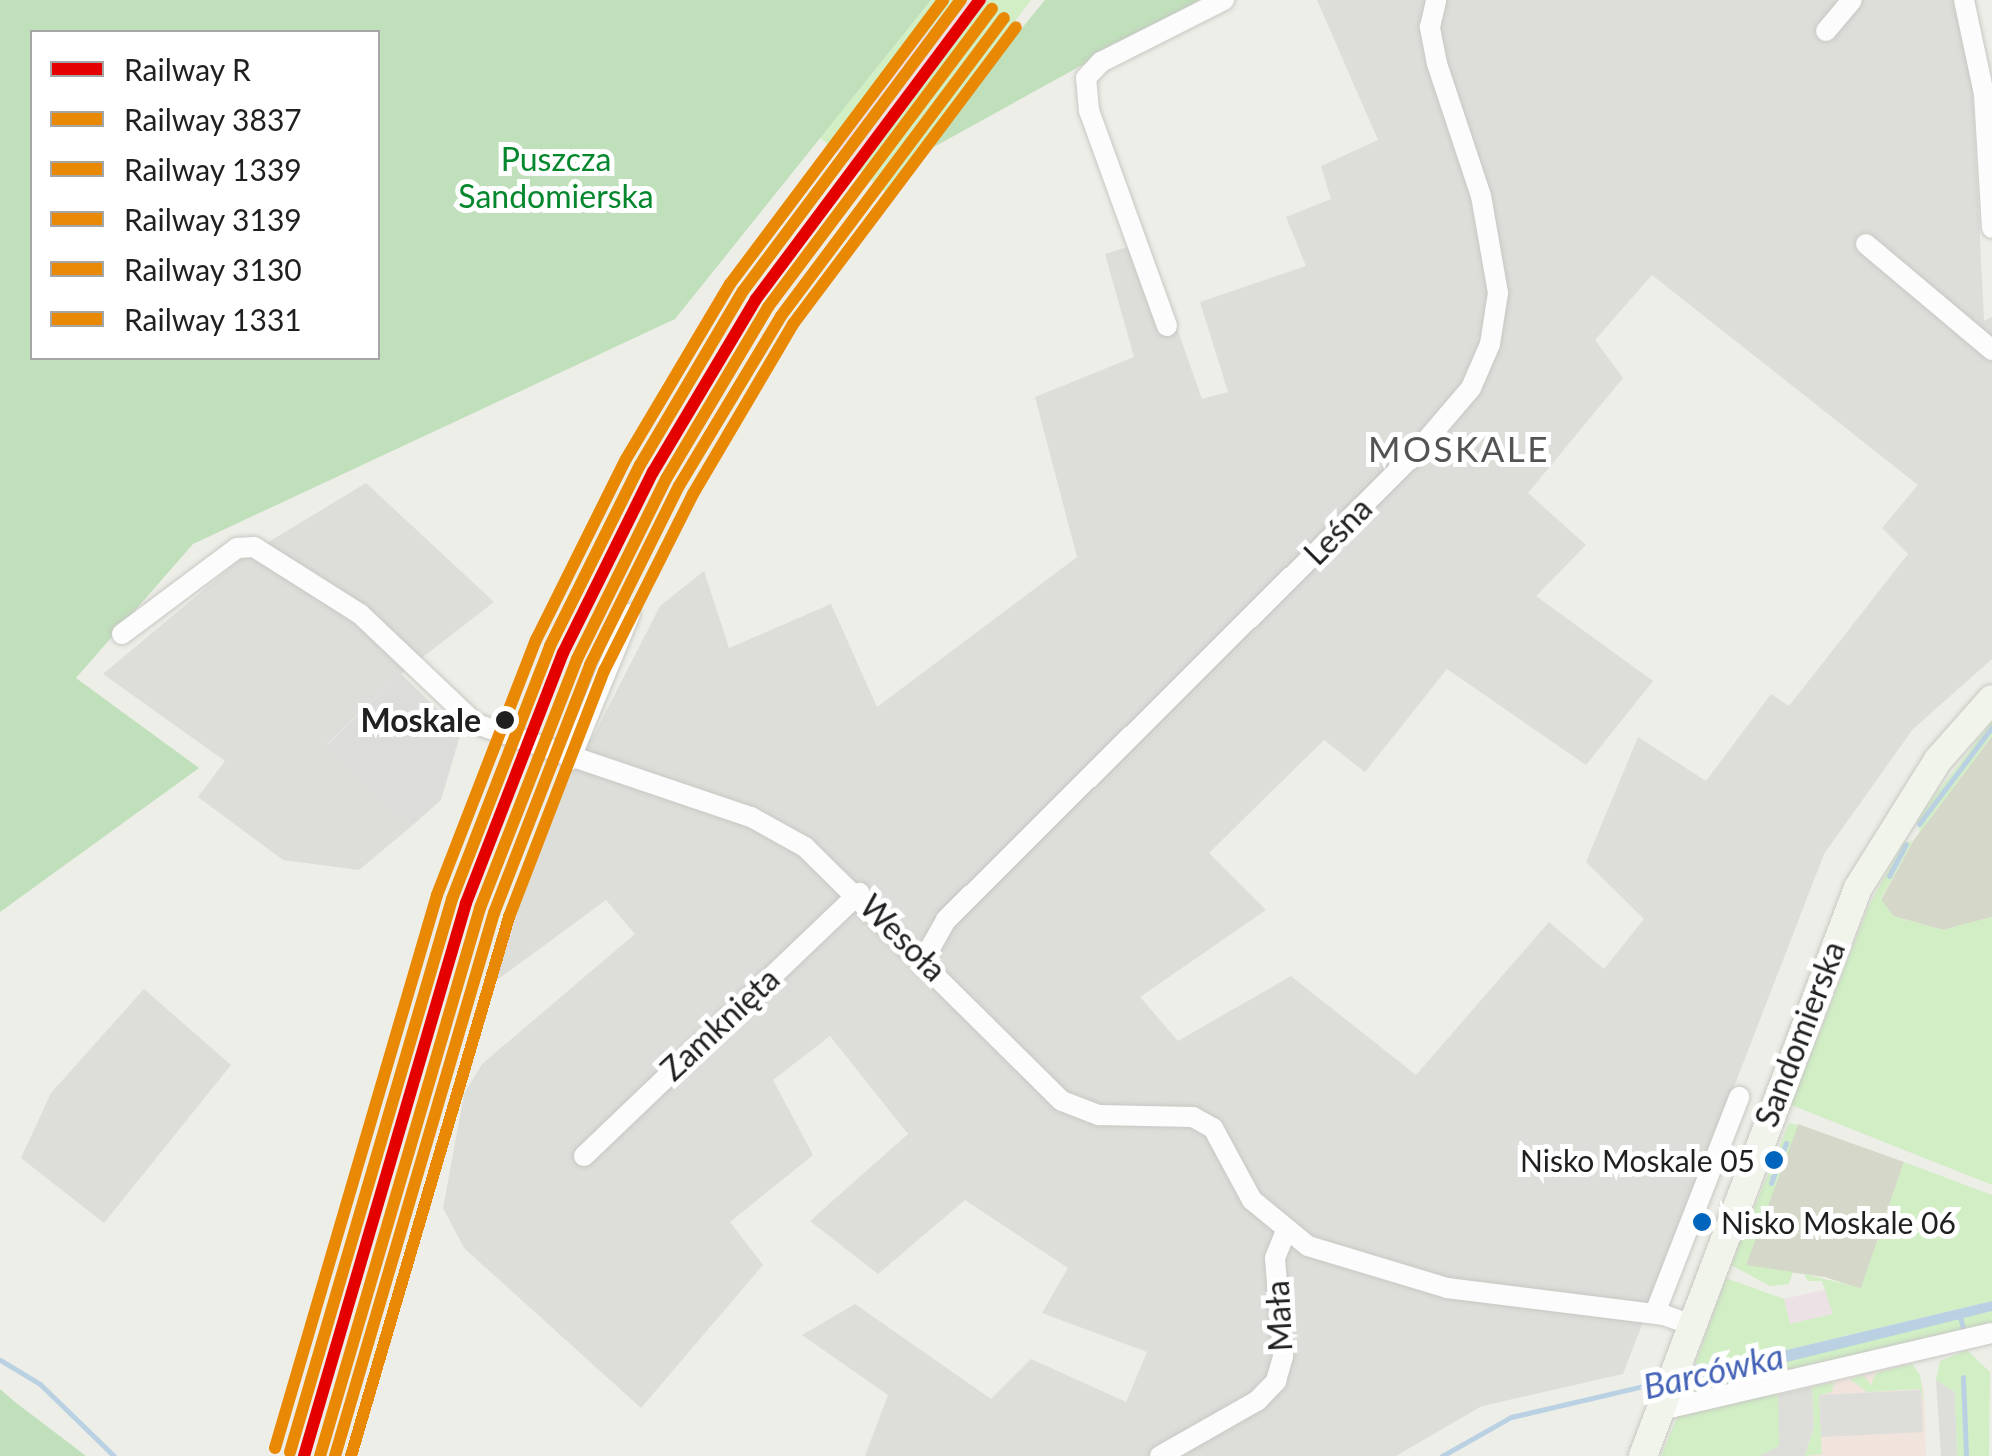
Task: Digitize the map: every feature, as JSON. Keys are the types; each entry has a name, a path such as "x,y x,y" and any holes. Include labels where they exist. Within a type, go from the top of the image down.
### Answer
{"main road":[{"name":"Sandomierska","path":"1643,1456 1858,888 1938,760 1992,699"}],"street":[{"path":"1166,326 1088,111 1086,78 1100,62 1224,0"},
{"name":"Leśna","path":"924,959 946,920 1413,456 1471,388 1490,344 1498,292 1481,196 1437,64 1430,28 1435,0"},
{"path":"1826,31 1852,0"},
{"path":"1964,0 1984,94 1992,228"},
{"path":"1866,244 1992,349"},
{"name":"Wesoła","path":"122,634 237,548 254,547 332,592 476,724 570,760 766,824 805,847 859,893 1062,1101 1099,1115 1193,1117 1212,1128 1252,1200 1286,1233 1396,1278 1655,1313 1692,1325"},
{"path":"570,760 630,614"},
{"name":"Zamknięta","path":"584,1156 859,893"},
{"path":"1655,1313 1739,1097"},
{"name":"Mała","path":"1160,1456 1257,1401 1276,1382 1283,1342 1275,1258 1286,1233"},
{"path":"1662,1404 1674,1407 1992,1333"}],"shaded area":[{"path":"954,0 988,0 852,165 832,148"},
{"path":"1317,0 1956,0 1972,78 1984,321 1992,317 1992,659 1913,729 1824,854 1623,1374 1482,1406 1396,1456 865,1456 888,1395 802,1335 855,1304 991,1399 1031,1359 1126,1402 1147,1352 1042,1313 1068,1268 965,1200 878,1274 810,1221 908,1134 830,1036 773,1080 813,1155 730,1222 763,1265 641,1408 464,1248 443,1208 464,1094 482,1064 635,934 606,900 497,980 499,946 560,768 593,737 660,606 704,571 729,648 831,604 877,707 1077,557 1035,397 1134,357 1105,254 1146,241 1202,399 1228,392 1200,302 1306,266 1286,217 1331,199 1321,166 1378,140","holes":["1652,275 1918,485 1882,528 1908,554 1789,706 1771,694 1706,781 1638,737 1586,862 1644,919 1604,969 1549,922 1416,1075 1291,976 1178,1041 1140,997 1266,910 1209,853 1324,740 1365,772 1447,669 1586,765 1653,681 1536,596 1586,545 1528,493 1623,378 1595,340"]},
{"path":"366,483 494,602 401,674 327,744 413,825 359,870 283,860 198,797 225,761 103,674 242,558"},
{"path":"401,674 461,732 441,800 413,825 327,745"},
{"path":"1992,736 1992,917 1943,930 1893,916 1881,900 1913,841"},
{"path":"144,989 231,1065 104,1223 21,1158 51,1093"},
{"path":"1798,1124 1904,1162 1861,1289 1825,1277 1745,1266"},
{"path":"1828,1289 1833,1315 1789,1324 1784,1299"},
{"path":"1912,1363 1924,1389 1926,1456 1805,1456 1814,1427 1812,1387"},
{"path":"1936,1380 1955,1391 1957,1456 1941,1456"},
{"path":"1812,1387 1814,1427 1805,1456 1675,1456 1778,1395"},
{"path":"1921,1390 1923,1432 1821,1437 1819,1395"}],"green space":[{"name":"Puszcza Sandomierska","path":"0,0 931,0 675,319 193,544 76,678 199,768 0,912"},
{"path":"931,0 954,0 832,148 820,138"},
{"path":"988,0 1031,0 887,193 852,165"},
{"path":"1045,0 1200,0 932,148 974,86"},
{"path":"1992,721 1992,736 1920,832 1917,819"},
{"path":"1913,841 1881,899 1893,916 1943,930 1992,917 1992,1185 1791,1105 1869,905 1903,843"},
{"path":"1789,1123 1798,1125 1746,1265 1793,1272 1789,1284 1770,1286 1731,1265"},
{"path":"1904,1162 1992,1195 1992,1301 1732,1363 1695,1364 1726,1278 1784,1299 1790,1324 1833,1314 1822,1281 1808,1281 1804,1274 1861,1288"},
{"path":"1992,1311 1992,1324 1683,1396 1686,1387 1723,1374"},
{"path":"1967,1350 1990,1372 1989,1456 1957,1456 1955,1392 1936,1380 1940,1361"},
{"path":"1912,1364 1920,1375 1924,1402 1920,1389 1867,1392 1850,1379 1863,1375 1871,1385 1876,1373"},
{"path":"1834,1382 1832,1392 1819,1395 1822,1454 1805,1456 1814,1427 1812,1387"},
{"path":"0,1389 15,1402 86,1456 0,1456"},
{"path":"1770,1392 1778,1395 1779,1446 1759,1456 1661,1456 1678,1415"}],"water":[{"path":"1992,1301 1992,1311 1686,1387 1695,1364 1732,1363"}],"waterway":[{"path":"1919,824 1992,727"},
{"path":"1889,876 1906,844"},
{"path":"1771,1183 1786,1143"},
{"path":"1959,1313 1963,1328"},
{"path":"0,1360 40,1384 114,1456"},
{"path":"1963,1377 1966,1456"},
{"name":"Barcówka","path":"1442,1456 1511,1417 1660,1382"}],"rail line":[{"name":"3130","path":"275,1448 437,895 536,640 626,459 730,284 943,0"},
{"name":"1339","path":"290,1452 452,899 550,646 640,465 743,291 961,0"},
{"name":"R","path":"304,1456 466,903 563,653 653,472 756,299 980,0"},
{"name":"3837","path":"320,1456 480,908 577,659 666,479 768,307 992,9"},
{"name":"3139","path":"335,1456 494,913 590,665 679,486 781,316 1004,18"},
{"name":"1331","path":"351,1456 509,917 604,671 693,494 793,324 1016,27"}],"place":[{"name":"Moskale","path":"505,720"},
{"name":"Nisko Moskale 05","path":"1774,1160"},
{"name":"Nisko Moskale 06","path":"1702,1222"}],"district":[{"name":"MOSKALE","path":"1459,448"}]}
